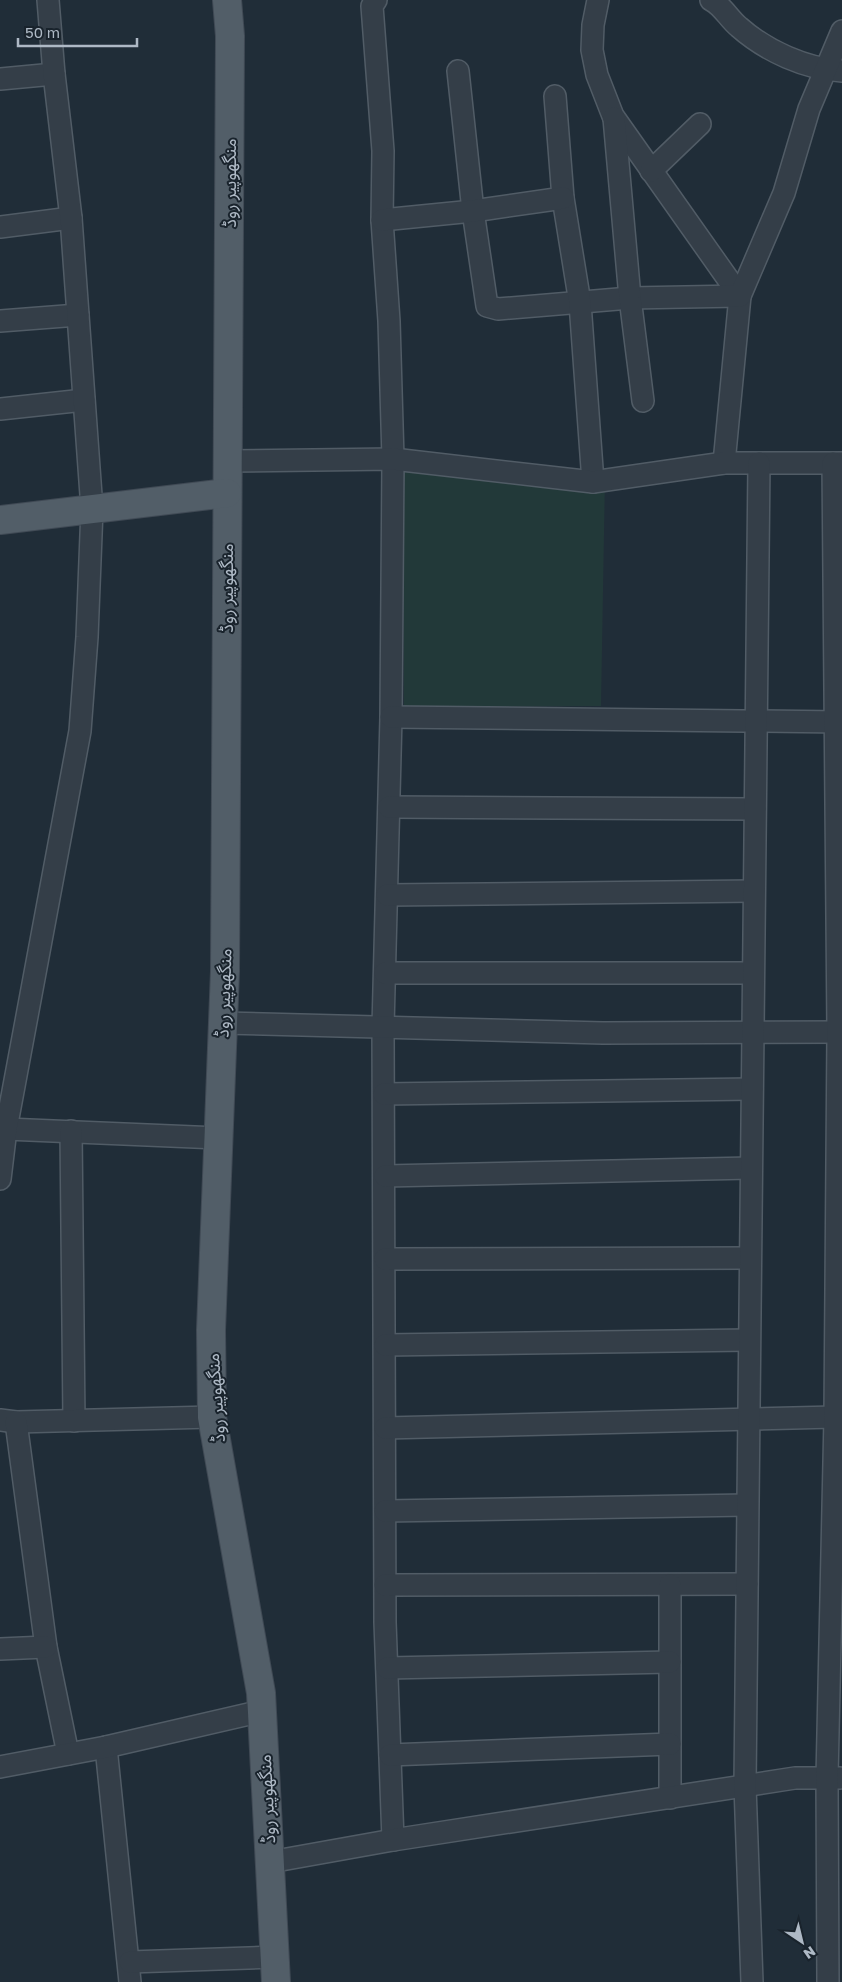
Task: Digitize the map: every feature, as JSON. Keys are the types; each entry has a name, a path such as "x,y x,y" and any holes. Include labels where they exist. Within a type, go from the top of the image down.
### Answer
{"main road":[{"name":"منگھوپیر روڈ","path":"227,0 230,36 223,1023 211,1330 212,1417 261,1693 275,1970"},
{"path":"0,520 227,493"}],"street":[{"path":"0,1179 6,1129 80,731 87,637 92,509 71,218 54,74 48,0"},
{"path":"376,0 372,6 383,151 382,220 393,459 391,717 384,1028 385,1585 393,1840"},
{"path":"598,0 593,25 592,50 596,75 613,116 740,296"},
{"path":"711,0 737,26 760,44 834,71"},
{"path":"724,463 740,296 784,192 809,109 834,71 842,31"},
{"path":"458,71 473,211 487,306 498,309 630,298 740,296"},
{"path":"0,80 54,74"},
{"path":"555,96 563,198 580,303 593,482"},
{"path":"613,116 630,298 643,401"},
{"path":"651,171 700,124"},
{"path":"382,220 473,211 563,198"},
{"path":"0,227 71,218"},
{"path":"0,321 78,315"},
{"path":"0,408 84,400"},
{"path":"227,461 393,459 593,482 724,463 838,463 840,1032 835,1417 835,1778 828,1982"},
{"path":"752,1982 745,1786 759,463"},
{"path":"391,717 838,722"},
{"path":"388,808 755,809"},
{"path":"386,895 754,891"},
{"path":"385,973 753,973"},
{"path":"223,1023 603,1033 840,1032"},
{"path":"384,1094 752,1089"},
{"path":"6,1129 218,1138"},
{"path":"71,1131 74,1421"},
{"path":"385,1176 751,1168"},
{"path":"385,1259 750,1258"},
{"path":"385,1345 749,1340"},
{"path":"68,1754 46,1647 8,1421 212,1417"},
{"path":"385,1428 835,1417"},
{"path":"385,1511 747,1505"},
{"path":"385,1585 747,1584"},
{"path":"670,1585 670,1798"},
{"path":"0,1649 46,1647"},
{"path":"387,1668 670,1662"},
{"path":"0,1767 106,1747 262,1711"},
{"path":"390,1755 670,1744"},
{"path":"106,1747 130,1972 275,1970"},
{"path":"270,1862 393,1840 795,1778 835,1778"}],"green space":[{"path":"403,468 605,477 601,706 404,707"}]}
